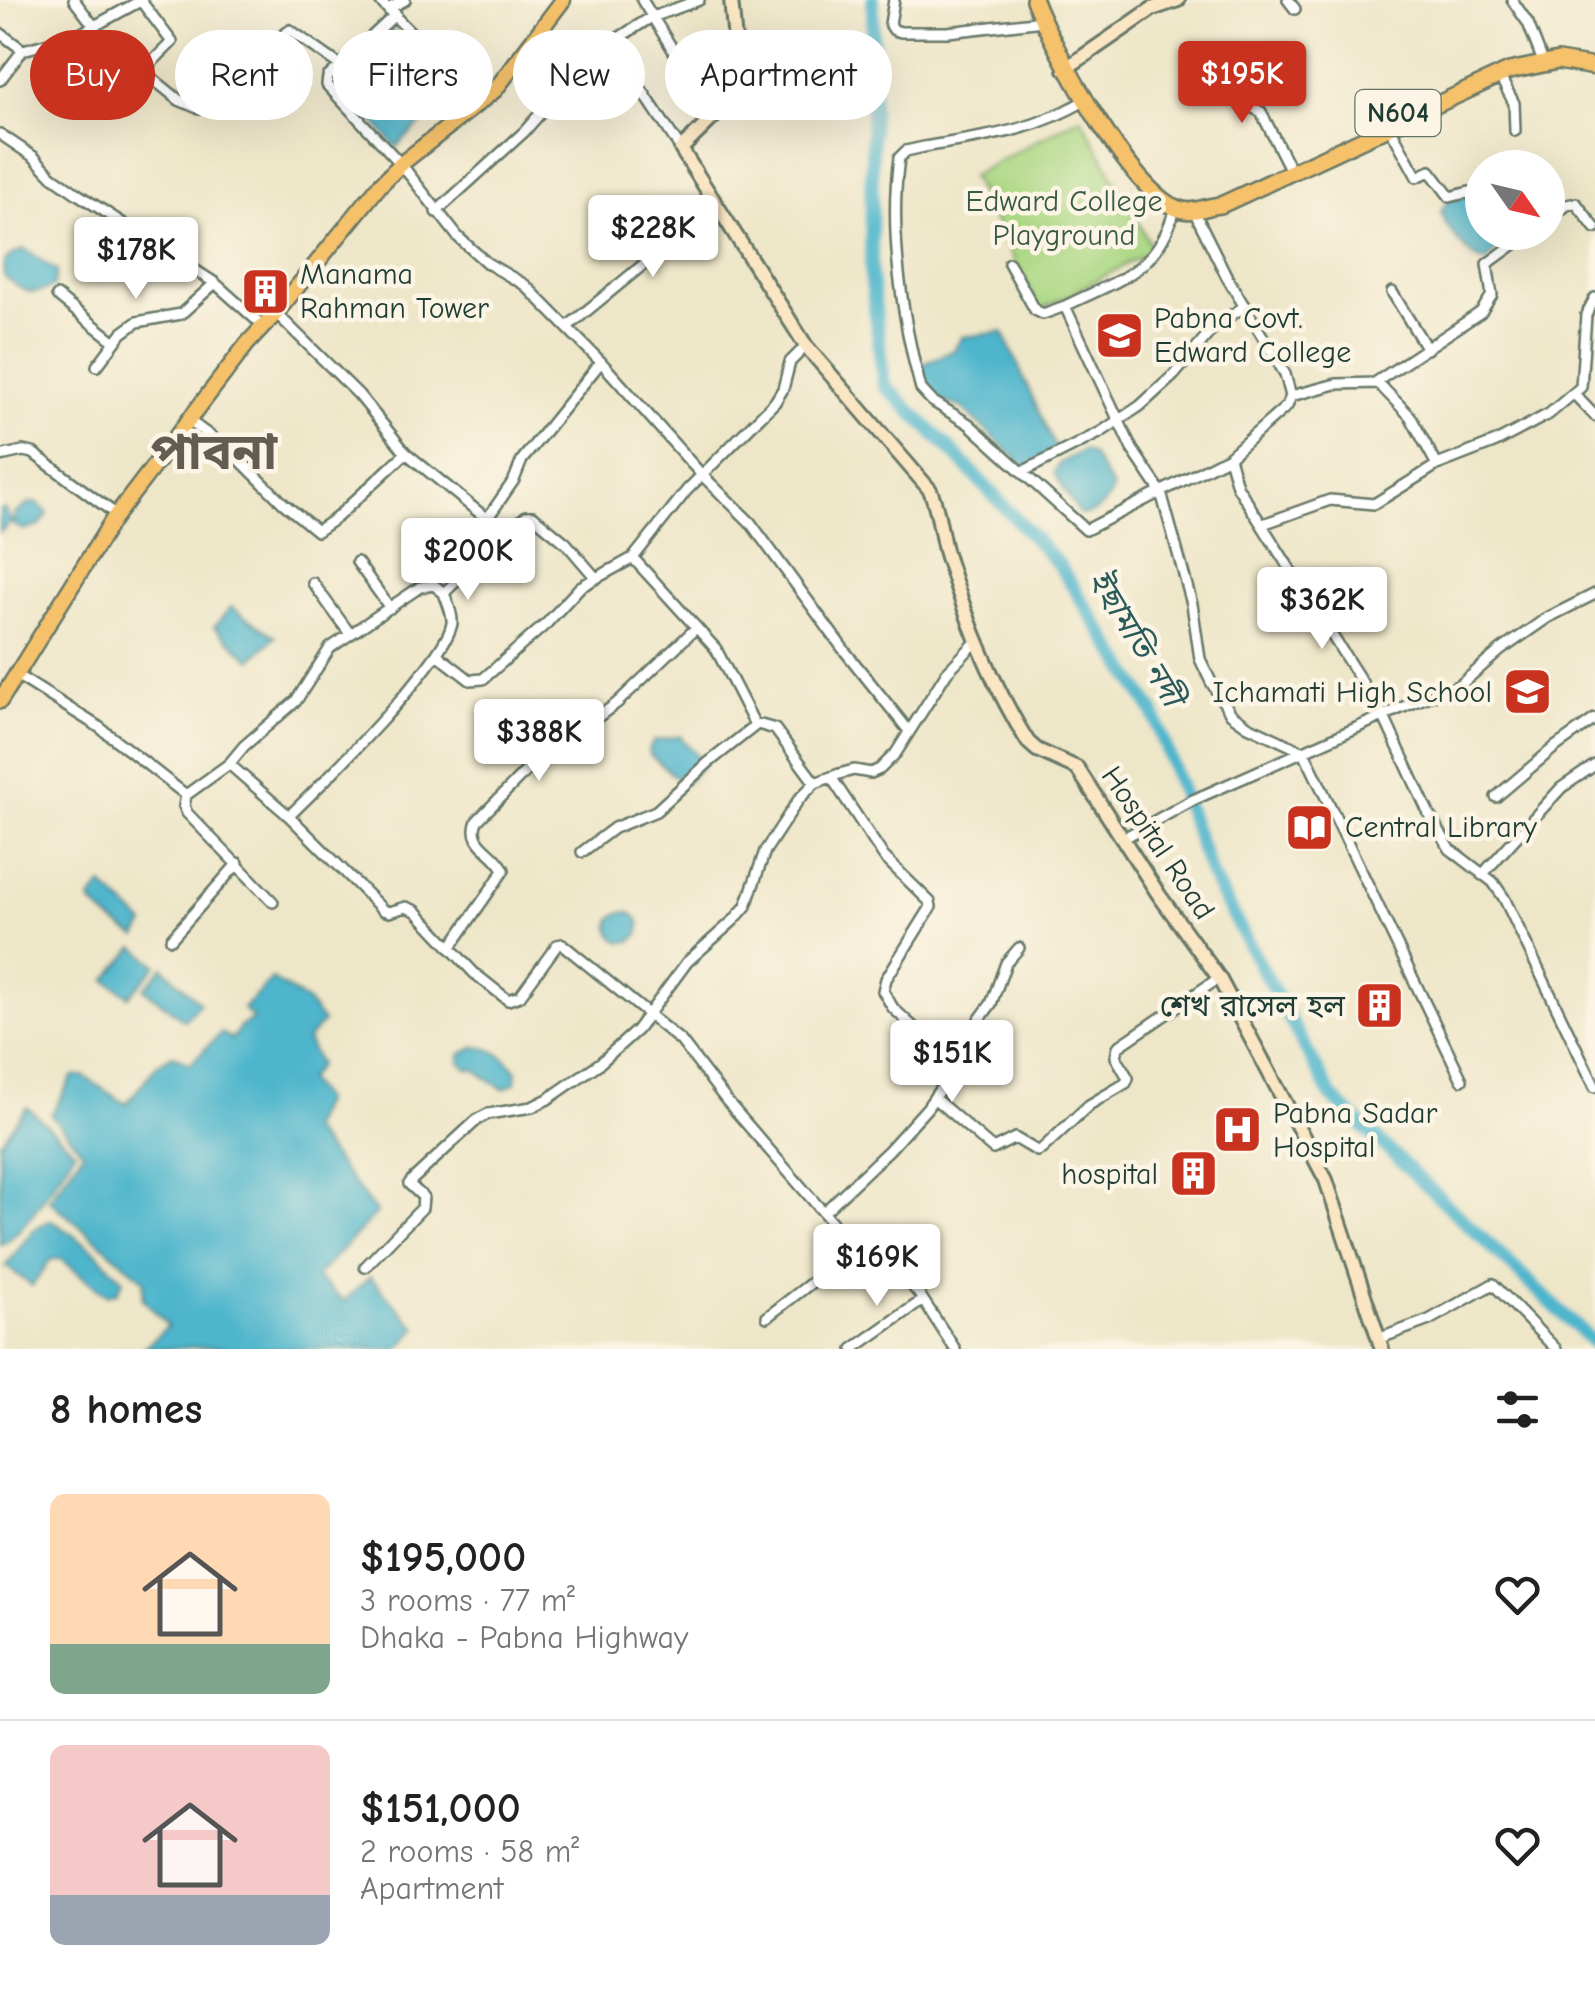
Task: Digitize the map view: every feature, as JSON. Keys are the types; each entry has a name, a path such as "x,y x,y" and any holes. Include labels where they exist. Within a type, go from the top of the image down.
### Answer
{"highway":[{"path":"1034,0 1065,68 1086,100 1141,179 1176,208"},
{"name":"N604","path":"1176,208 1194,211 1222,205 1542,58 1559,52 1595,58"},
{"name":"N604","path":"1211,206 1219,198 1507,63 1542,58 1595,68"}],"main road":[{"path":"540,30 563,0"},
{"path":"730,0 733,30"},
{"path":"1065,68 1152,9 1178,0"},
{"path":"493,91 513,64"},
{"path":"0,701 116,515 262,325 380,185 456,120"},
{"path":"681,149 711,120"},
{"name":"Hospital Road","path":"681,149 806,346 930,490 941,518 945,552 976,642 1028,742 1077,768 1159,895 1219,978 1326,1180 1380,1344"}],"street":[{"path":"74,0 94,26"},
{"path":"0,80 23,50 78,36 142,0 172,42 147,67 147,74 179,100 200,110 208,106 236,71 290,30 333,60"},
{"path":"369,30 387,6 405,0"},
{"path":"642,0 665,40"},
{"path":"630,30 650,18 699,0"},
{"path":"894,0 890,24 901,32 978,30 1042,21"},
{"path":"1288,0 1295,10"},
{"path":"1512,0 1528,24 1542,58"},
{"path":"387,6 410,30"},
{"path":"0,33 23,50"},
{"path":"1223,70 1248,105 1262,112 1288,165"},
{"path":"1498,76 1514,103 1515,132"},
{"path":"645,95 681,149"},
{"path":"1086,100 1031,127 906,151 898,158 896,201 901,282 922,389 970,424 1086,530 1229,457 1273,420 1291,396 1336,384 1376,382 1426,349 1481,312 1492,294 1487,264 1506,250"},
{"path":"360,120 401,164 436,212 487,263 525,285 568,327 701,474 750,522 908,731"},
{"path":"436,212 534,120"},
{"path":"1389,126 1416,176 1430,170 1450,197 1465,193"},
{"path":"0,134 79,196 215,283 262,325"},
{"path":"1565,207 1576,203 1595,228"},
{"path":"568,327 716,206"},
{"path":"1009,264 1035,310 1044,314 1150,260 1160,248 1176,208"},
{"path":"1194,211 1285,374 1291,396"},
{"path":"97,366 136,322 182,314 215,283"},
{"path":"1392,292 1426,349"},
{"path":"57,296 115,342"},
{"path":"1263,524 1330,500 1374,504 1437,466 1527,426 1575,395 1583,380 1586,316 1595,298"},
{"path":"1065,306 1132,449 1161,492 1192,604 1200,659 1211,682 1231,714 1304,752 1462,1080"},
{"path":"1022,472 1067,451 1140,406 1174,375 1214,326 1245,306"},
{"path":"276,313 337,372 406,453 504,534"},
{"path":"438,656 470,680 484,678 594,577 633,558 701,474 775,402 790,362 806,346"},
{"path":"487,518 514,480 522,460 602,362"},
{"path":"1376,382 1410,416 1437,466"},
{"path":"1575,395 1595,416"},
{"path":"188,420 232,452 317,531 406,453"},
{"path":"0,456 33,453 116,515"},
{"path":"1229,457 1237,486 1384,717 1450,849 1498,886 1595,1087"},
{"path":"444,593 526,516 533,516 566,543 594,577"},
{"path":"633,558 716,649 756,725"},
{"path":"356,562 390,608"},
{"path":"314,583 350,634"},
{"path":"273,902 186,813 186,795 229,764 296,701 314,678 324,656 350,634 428,584 444,593 452,626 438,656 289,816"},
{"path":"1124,838 1193,800 1460,685 1547,618 1595,594"},
{"path":"450,948 504,870 476,840 476,821 528,769 617,702 696,628"},
{"path":"364,1268 422,1208 423,1197 409,1184 412,1180 478,1118 548,1100 600,1063 650,1015 687,962 746,906 765,851 780,823 815,783 854,770 871,772 880,768 896,753 947,672 976,642"},
{"path":"15,674 99,727 186,795"},
{"path":"1496,797 1595,719"},
{"path":"756,725 775,729 815,783"},
{"path":"582,852 614,828 656,811 756,725"},
{"path":"229,764 289,816 379,906 388,912 410,908 498,994 512,1001 520,996 562,944 681,1041 726,1100 855,1249 866,1260 888,1257 955,1349"},
{"path":"1482,875 1562,788 1595,765"},
{"path":"831,777 884,857 930,902 932,907 886,979 884,991 893,1008 951,1062"},
{"path":"172,939 238,863"},
{"path":"824,1212 910,1128 934,1098 947,1079 962,1042 991,1004 1006,963 1020,948"},
{"path":"934,1098 993,1150 1015,1138 1042,1150 1089,1105 1126,1083 1128,1078 1116,1057 1118,1047 1219,978"},
{"path":"767,1317 855,1249"},
{"path":"1380,1344 1492,1284 1556,1349"},
{"path":"852,1349 923,1300"}],"green space":[{"name":"Edward College Playground","path":"1081,117 1153,250 1040,310 971,176"}],"water":[{"path":"373,120 425,120 396,147"},
{"path":"1465,194 1465,248 1441,212 1447,202"},
{"path":"24,249 57,271 54,286 28,292 4,276 5,261"},
{"path":"1467,250 1497,250 1486,262"},
{"path":"1003,332 1056,450 1025,467 961,407 944,402 928,389 921,377 923,364 954,350 962,337"},
{"path":"1084,450 1092,455 1113,489 1099,508 1084,515 1079,514 1054,473 1060,463"},
{"path":"30,503 39,504 48,514 40,526 24,530 10,523 0,532 0,510 5,509 15,522 15,514"},
{"path":"231,607 275,637 251,660 214,627"},
{"path":"680,736 704,764 684,784 650,755 649,749 654,741"},
{"path":"102,885 145,924 137,937 111,921 90,900"},
{"path":"625,912 635,917 640,927 635,937 625,942 615,937 610,927 615,917"},
{"path":"135,947 157,965 129,996 106,980"},
{"path":"163,967 200,1003 184,1020 144,989"},
{"path":"272,979 306,1001 323,1022 307,1040 319,1064 307,1080 323,1100 310,1129 377,1213 316,1277 344,1301 370,1277 417,1328 399,1349 143,1349 168,1326 143,1299 144,1280 49,1200 83,1152 51,1115 73,1076 83,1076 126,1104 158,1064 173,1055 190,1064 221,1033 232,1039 240,1027 254,1019 243,1009"},
{"path":"475,1047 503,1057 517,1071 516,1083 503,1089 475,1070 467,1069 460,1062 460,1055"},
{"path":"27,1107 75,1151 30,1217 0,1245 0,1142"},
{"path":"51,1220 93,1249 123,1280 117,1292 106,1295 61,1259 51,1259 32,1286 6,1266 33,1230"}],"waterway":[{"name":"ইছামতি নদী","path":"873,0 871,275 884,385 1059,565 1153,711 1211,875 1332,1097 1595,1344"}],"place":[{"name":"Manama Rahman Tower","path":"265,291"},
{"name":"Pabna Covt. Edward College","path":"1119,335"},
{"name":"Ichamati High School","path":"1527,692"},
{"name":"Central Library","path":"1310,827"},
{"name":"শেখ রাসেল হল","path":"1380,1006"},
{"name":"Pabna Sadar Hospital","path":"1238,1130"},
{"name":"hospital","path":"1193,1174"}],"district":[{"name":"পাবনা","path":"214,453"}]}
